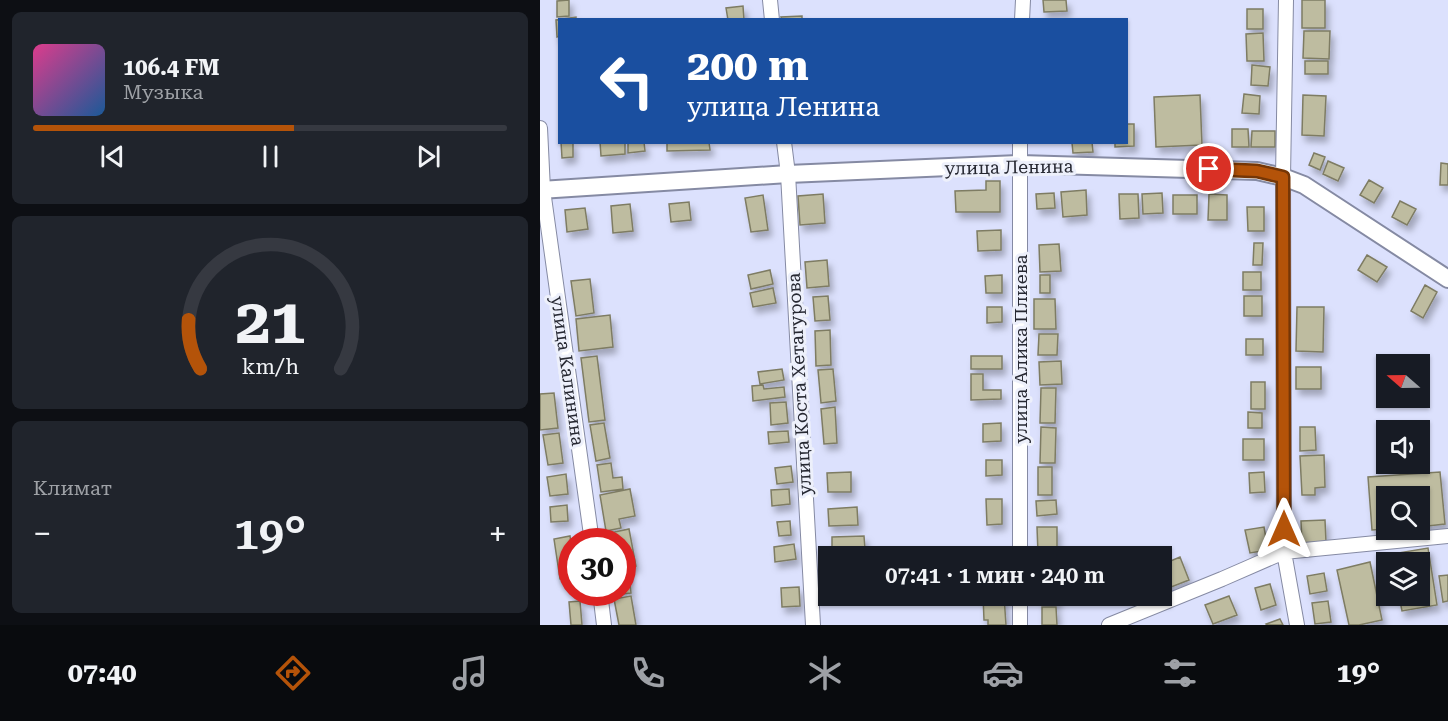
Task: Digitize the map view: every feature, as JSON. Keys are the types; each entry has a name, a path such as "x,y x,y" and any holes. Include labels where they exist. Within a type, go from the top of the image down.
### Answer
{"street":[{"path":"770,0 772,18"},
{"path":"1022,18 1023,0"},
{"path":"1286,0 1283,177 1284,552 1297,625"},
{"name":"улица Калинина","path":"540,128 541,190 590,528"},
{"name":"улица Коста Хетагурова","path":"784,144 788,174 813,625"},
{"name":"улица Алика Плиева","path":"1020,144 1020,546"},
{"name":"улица Ленина","path":"541,190 788,174 1020,164 1257,171 1304,185 1448,279"},
{"path":"1109,625 1284,552 1448,536"},
{"path":"602,606 604,625"},
{"path":"1020,606 1020,625"}],"building":[{"path":"569,0 569,16 557,17 557,1"},
{"path":"1043,0 1066,0 1067,11 1044,12"},
{"path":"1302,0 1325,0 1325,28 1302,28"},
{"path":"743,6 744,18 728,18 726,8"},
{"path":"1247,9 1263,9 1263,29 1247,29"},
{"path":"802,16 802,18 781,18"},
{"path":"556,20 558,20 557,37"},
{"path":"1304,31 1330,31 1329,59 1303,58"},
{"path":"1263,33 1264,61 1247,61 1246,34"},
{"path":"1305,61 1328,61 1328,74 1305,74"},
{"path":"1252,65 1270,67 1268,86 1251,85"},
{"path":"1244,94 1260,96 1259,114 1242,113"},
{"path":"1200,95 1202,145 1156,147 1154,97"},
{"path":"1303,95 1326,96 1324,136 1302,135"},
{"path":"1128,124 1134,124 1134,146 1115,147 1115,144 1128,144"},
{"path":"1232,129 1248,129 1249,147 1232,147"},
{"path":"1252,131 1275,131 1275,147 1251,147"},
{"path":"561,144 573,144 573,157 562,158"},
{"path":"600,144 625,144 625,154 601,156"},
{"path":"628,144 644,144 645,151 628,153"},
{"path":"667,144 709,144 710,150 667,151"},
{"path":"1072,144 1092,144 1093,152 1073,153"},
{"path":"1314,153 1325,157 1320,170 1309,165"},
{"path":"1328,161 1344,168 1338,181 1323,174"},
{"path":"1441,163 1448,164 1448,185 1440,185"},
{"path":"1369,180 1383,188 1374,203 1360,195"},
{"path":"986,181 1000,181 1000,212 956,212 955,191 986,190"},
{"path":"1086,190 1087,215 1063,217 1061,192"},
{"path":"1054,193 1055,208 1037,209 1036,194"},
{"path":"1162,193 1163,213 1143,214 1142,194"},
{"path":"823,194 825,223 800,225 798,196"},
{"path":"1119,194 1138,194 1139,218 1120,219"},
{"path":"1209,194 1227,195 1227,220 1208,220"},
{"path":"763,195 768,230 751,232 745,198"},
{"path":"1173,195 1197,195 1197,214 1173,214"},
{"path":"1400,201 1416,209 1407,225 1392,217"},
{"path":"689,202 691,220 671,222 669,204"},
{"path":"630,204 633,231 613,233 611,206"},
{"path":"1247,207 1264,207 1264,231 1248,231"},
{"path":"585,208 588,229 567,232 565,210"},
{"path":"1001,230 1001,250 978,251 977,231"},
{"path":"1254,243 1263,243 1262,265 1253,265"},
{"path":"1059,244 1061,271 1040,272 1039,245"},
{"path":"1367,255 1387,267 1377,282 1358,270"},
{"path":"827,260 829,286 807,288 805,262"},
{"path":"770,270 773,284 751,289 748,275"},
{"path":"1243,272 1261,272 1261,290 1243,290"},
{"path":"1002,275 1002,293 986,293 985,276"},
{"path":"1040,275 1050,275 1050,293 1040,293"},
{"path":"590,279 594,313 576,316 571,281"},
{"path":"1425,285 1437,292 1423,318 1411,311"},
{"path":"773,288 776,303 753,307 750,293"},
{"path":"828,296 830,320 815,321 813,297"},
{"path":"1244,296 1262,296 1262,316 1244,316"},
{"path":"1034,299 1055,299 1056,329 1034,329"},
{"path":"987,307 1002,307 1002,322 987,323"},
{"path":"1297,307 1324,307 1323,352 1296,351"},
{"path":"610,315 613,347 579,351 576,319"},
{"path":"830,330 831,365 816,366 815,331"},
{"path":"1039,334 1058,334 1057,355 1038,355"},
{"path":"1246,339 1263,339 1263,355 1246,355"},
{"path":"597,356 605,420 589,422 581,358"},
{"path":"971,356 1002,356 1002,369 971,369"},
{"path":"1061,361 1062,384 1040,385 1039,362"},
{"path":"1296,367 1321,367 1321,389 1296,389"},
{"path":"782,369 784,380 760,384 758,372"},
{"path":"833,369 836,401 821,403 818,370"},
{"path":"971,374 983,374 983,390 1001,390 1001,399 971,400"},
{"path":"1251,382 1265,382 1265,409 1251,409"},
{"path":"763,385 764,389 784,387 785,397 753,401 752,386"},
{"path":"1041,388 1056,388 1055,423 1040,423"},
{"path":"554,393 558,428 540,430 540,394"},
{"path":"786,402 788,423 771,425 770,403"},
{"path":"835,407 837,443 824,444 821,409"},
{"path":"1248,412 1262,413 1262,428 1248,428"},
{"path":"604,423 610,458 596,461 590,425"},
{"path":"1001,423 1001,441 983,442 983,424"},
{"path":"1041,427 1056,428 1055,463 1040,463"},
{"path":"1300,427 1315,427 1316,450 1300,451"},
{"path":"788,431 789,442 769,444 768,432"},
{"path":"559,433 563,463 548,465 543,435"},
{"path":"1243,439 1264,439 1264,460 1243,460"},
{"path":"1324,455 1325,487 1315,488 1315,495 1302,495 1300,456"},
{"path":"986,460 1002,460 1002,475 986,476"},
{"path":"611,463 613,478 622,477 623,489 601,492 597,465"},
{"path":"791,466 793,482 777,484 775,468"},
{"path":"1038,467 1052,467 1052,495 1038,495"},
{"path":"851,472 851,492 828,492 827,473"},
{"path":"1264,472 1265,492 1250,493 1249,473"},
{"path":"1440,472 1445,524 1430,526 1430,486 1376,486 1376,530 1372,530 1368,477"},
{"path":"566,474 568,494 550,496 547,477"},
{"path":"630,489 635,516 619,519 621,528 606,528 600,495"},
{"path":"789,489 790,504 772,506 771,490"},
{"path":"986,499 1002,499 1002,524 987,525"},
{"path":"1056,500 1057,514 1037,516 1036,501"},
{"path":"567,505 568,521 551,522 550,507"},
{"path":"857,507 858,525 829,526 828,509"},
{"path":"1325,520 1326,542 1302,543 1301,521"},
{"path":"790,521 791,535 779,536 777,522"},
{"path":"1037,527 1057,527 1057,546 1038,546"},
{"path":"1264,527 1268,550 1250,553 1245,530"},
{"path":"864,536 865,546 832,546 832,537"},
{"path":"558,538 558,566 554,539"},
{"path":"794,544 796,559 775,562 774,547"},
{"path":"1428,548 1429,552 1404,552"},
{"path":"1180,557 1189,580 1172,587 1172,560"},
{"path":"1430,561 1437,605 1402,611 1401,606 1430,606"},
{"path":"1370,562 1376,591 1376,606 1379,606 1382,620 1349,625 1337,570"},
{"path":"1324,573 1327,591 1310,594 1307,576"},
{"path":"1448,575 1448,601 1443,602 1439,576"},
{"path":"1270,584 1276,605 1261,610 1255,588"},
{"path":"799,587 800,606 782,607 781,588"},
{"path":"1229,596 1237,615 1213,624 1205,605"},
{"path":"1328,601 1331,622 1315,624 1312,603"},
{"path":"569,606 580,606 582,625 571,625"},
{"path":"615,606 633,606 636,625 619,625"},
{"path":"983,606 1005,606 1006,625 988,625 988,620 984,620"},
{"path":"1042,607 1056,607 1057,625 1042,625"},
{"path":"1280,619 1283,625 1266,624"}],"route":[{"path":"1209,169 1257,171 1283,177 1284,529"}]}
